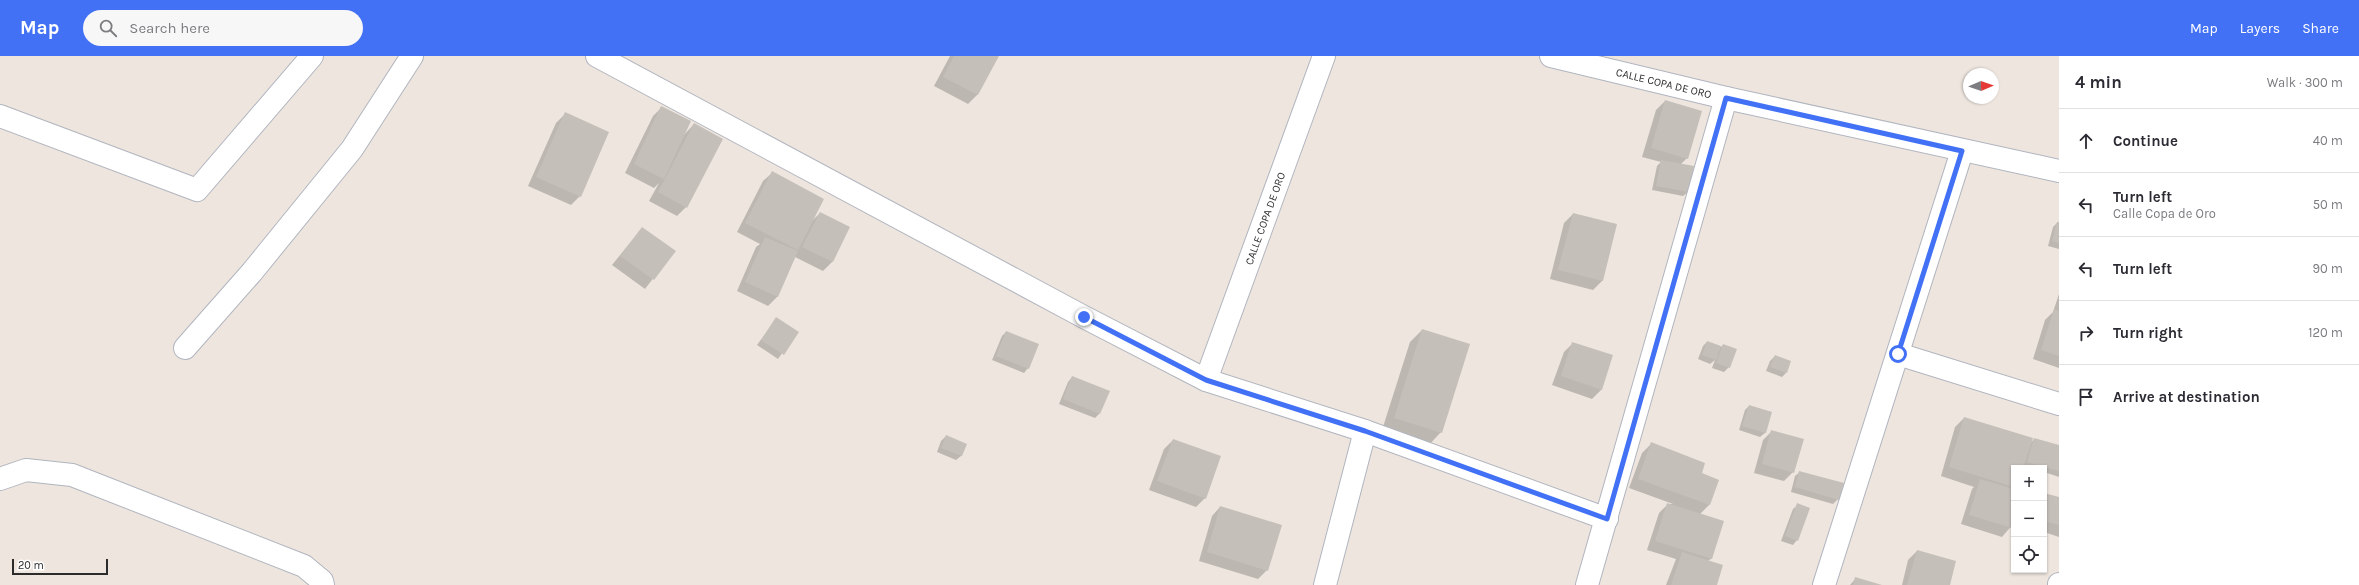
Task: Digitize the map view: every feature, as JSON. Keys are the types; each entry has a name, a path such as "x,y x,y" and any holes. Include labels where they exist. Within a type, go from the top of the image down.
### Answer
{"street":[{"path":"0,116 197,190 312,56"},
{"path":"185,348 252,272 352,149 412,56"},
{"path":"597,56 1077,314 1206,380 1365,431 1607,519"},
{"name":"CALLE COPA DE ORO","path":"1206,380 1324,56"},
{"name":"CALLE COPA DE ORO","path":"1551,56 1726,98 1962,151 2059,171"},
{"path":"1587,585 1726,98"},
{"path":"1824,585 1962,151"},
{"path":"1898,354 2059,404"},
{"path":"1325,585 1365,431"},
{"path":"0,479 26,470 72,474 304,566 322,581 323,585"}],"building":[{"path":"954,56 999,56 978,95 943,77"},
{"path":"1665,100 1702,111 1688,159 1651,148"},
{"path":"661,106 691,121 664,179 634,164"},
{"path":"565,112 609,132 581,197 536,177"},
{"path":"694,123 723,139 687,208 658,192"},
{"path":"1661,160 1694,166 1689,192 1656,186"},
{"path":"772,171 824,199 798,250 745,223"},
{"path":"820,212 850,227 833,262 802,247"},
{"path":"1573,213 1617,224 1603,281 1558,270"},
{"path":"2057,222 2059,222 2059,243 2052,241"},
{"path":"642,227 676,251 654,280 620,256"},
{"path":"765,237 798,251 778,297 745,282"},
{"path":"2054,309 2059,311 2059,356 2041,350"},
{"path":"776,317 799,332 784,355 761,340"},
{"path":"1422,329 1470,344 1442,433 1394,418"},
{"path":"1006,331 1039,344 1029,369 996,356"},
{"path":"1707,341 1721,346 1716,360 1702,355"},
{"path":"1572,342 1613,355 1602,390 1561,376"},
{"path":"1723,344 1737,349 1730,368 1716,363"},
{"path":"1775,355 1791,361 1787,373 1770,367"},
{"path":"1072,376 1110,391 1100,414 1063,399"},
{"path":"1749,405 1772,412 1766,433 1742,426"},
{"path":"1964,417 2033,438 2024,465 2011,465 2011,486 1949,467"},
{"path":"1771,430 1804,439 1794,473 1762,464"},
{"path":"946,435 967,444 962,456 941,448"},
{"path":"2034,438 2059,445 2059,471 2047,468 2047,465 2038,465 2027,462"},
{"path":"1173,439 1221,456 1206,499 1157,481"},
{"path":"1651,442 1705,463 1702,473 1719,480 1710,505 1638,479"},
{"path":"1799,471 1844,483 1839,500 1795,487"},
{"path":"1980,479 2011,488 2011,528 1969,515"},
{"path":"2047,494 2059,497 2059,525 2047,522"},
{"path":"1667,503 1724,521 1712,559 1655,541"},
{"path":"1797,503 1810,508 1798,541 1785,536"},
{"path":"1220,506 1282,525 1268,571 1207,552"},
{"path":"1917,550 1956,561 1950,585 1907,585"},
{"path":"1682,552 1723,565 1717,585 1671,585"},
{"path":"1855,577 1882,585 1853,585"}],"route":[{"path":"1084,317 1206,380 1365,431 1607,519 1726,98 1962,151 1898,354"}]}
